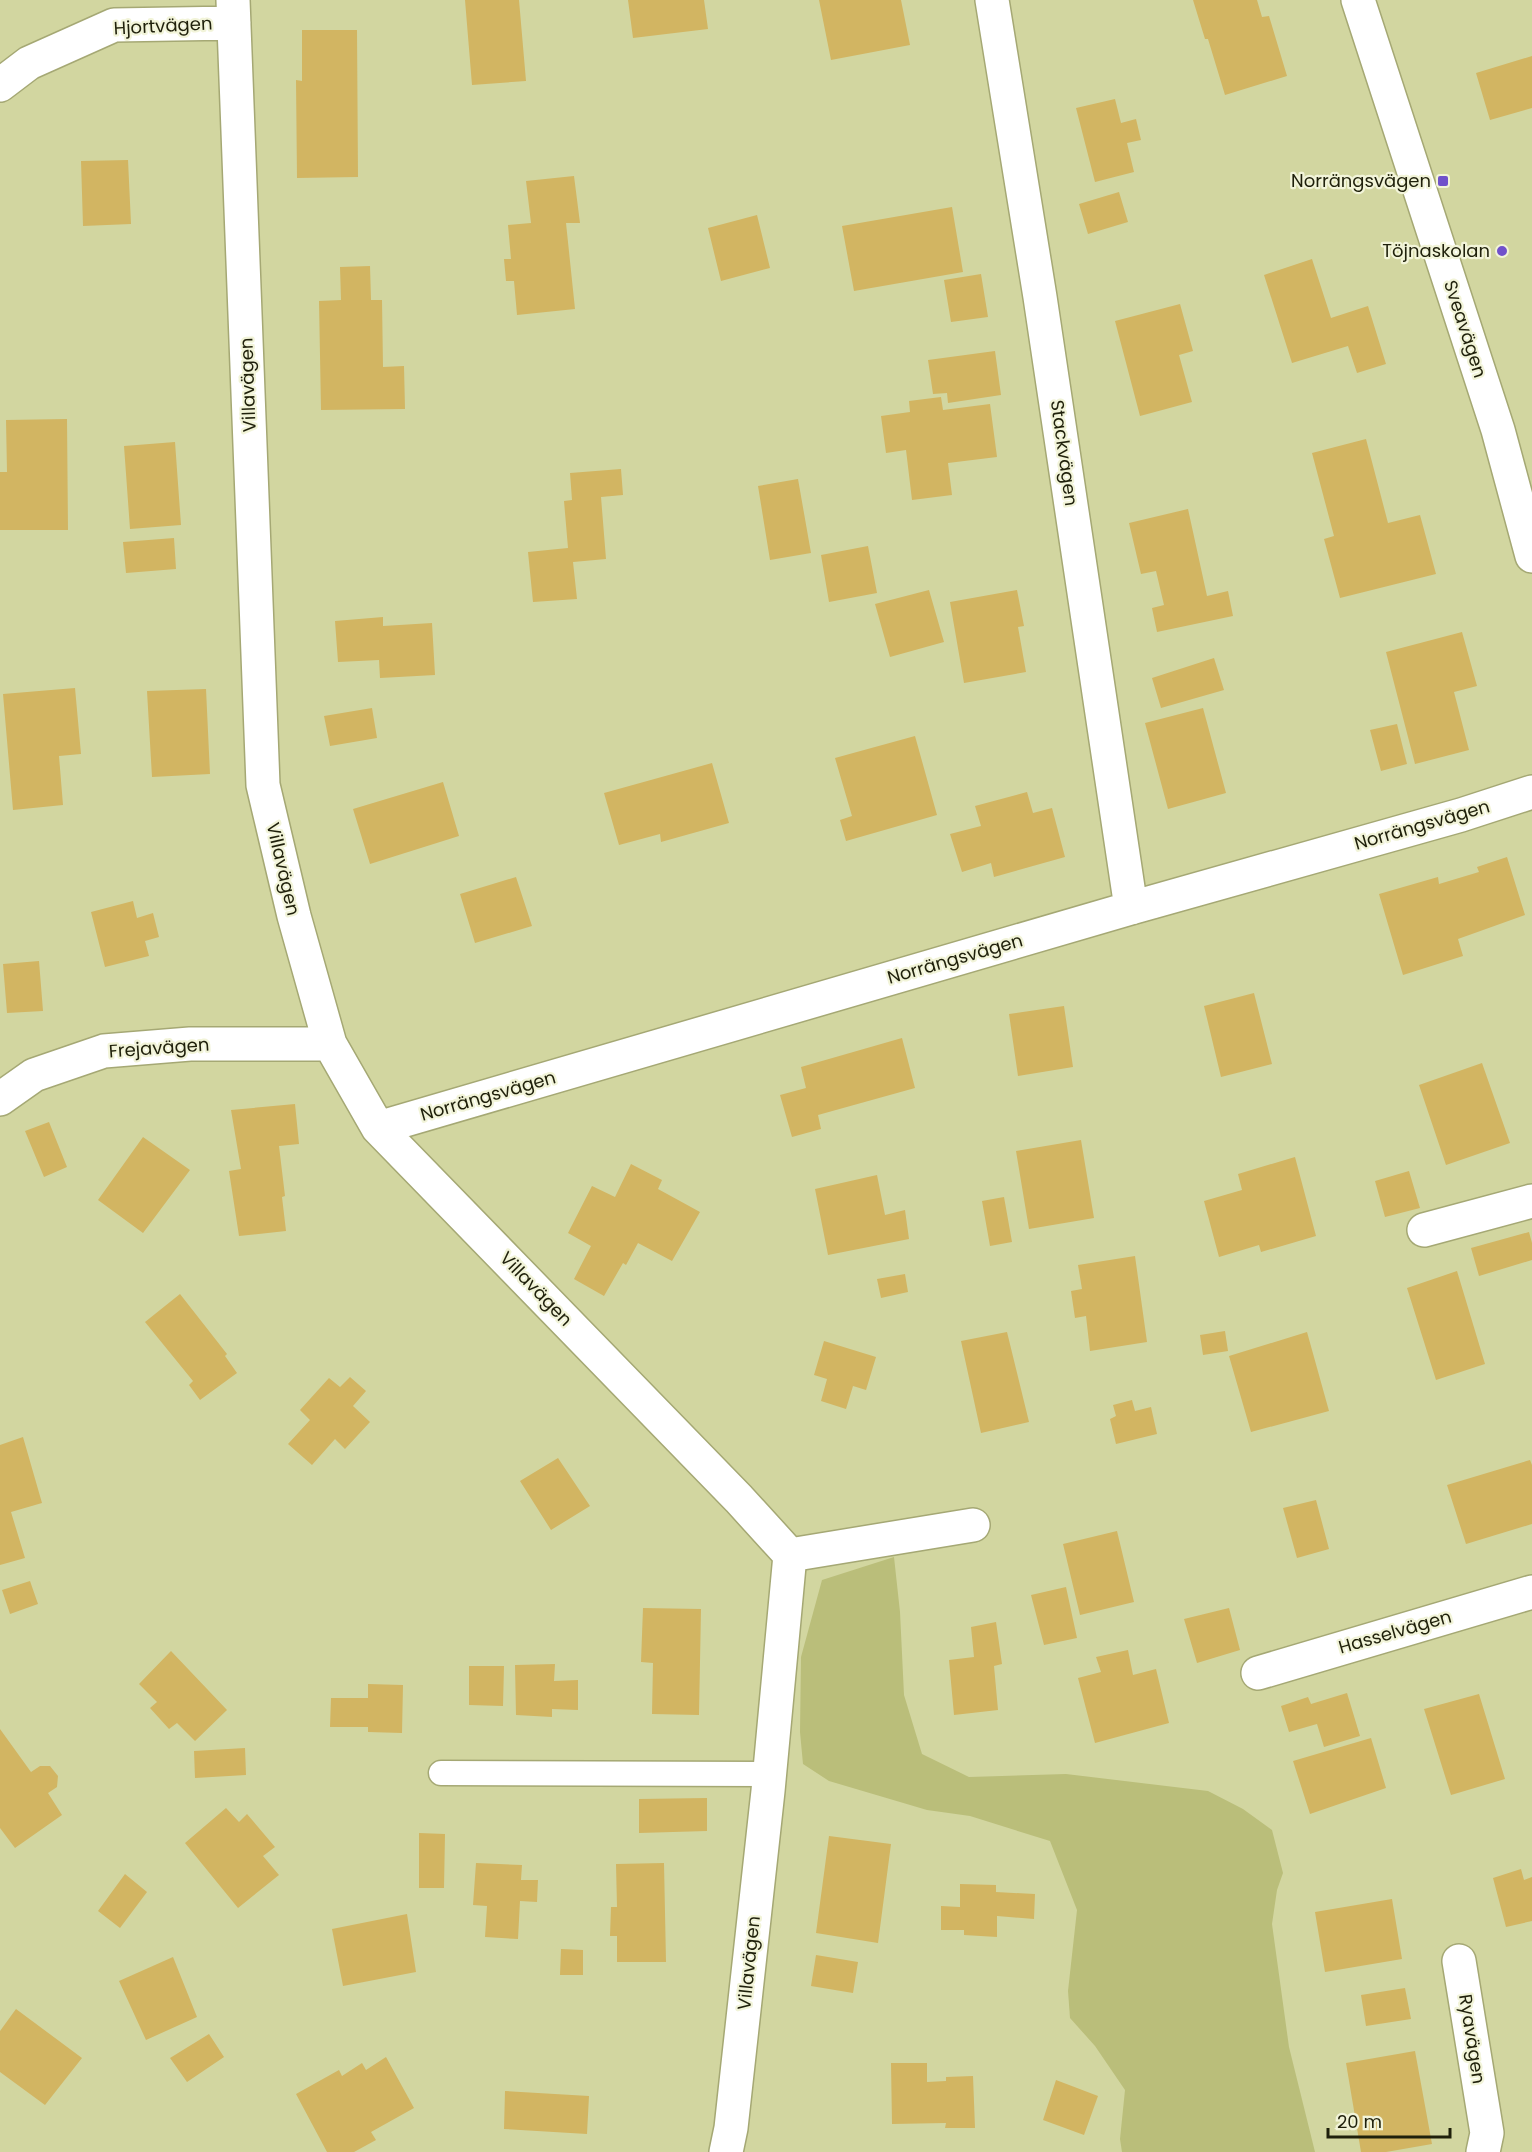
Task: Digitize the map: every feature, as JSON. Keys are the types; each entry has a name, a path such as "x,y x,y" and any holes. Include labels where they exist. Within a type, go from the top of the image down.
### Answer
{"street":[{"name":"Stackvägen","path":"992,0 1040,297 1131,908"},
{"name":"Sveavägen","path":"1358,0 1498,430 1532,556"},
{"name":"Hjortvägen","path":"0,85 28,63 114,25 233,11"},
{"name":"Villavägen","path":"233,11 264,785 294,916 330,1044 378,1128 714,1473 790,1555 769,1774 732,2117 726,2152"},
{"name":"Norrängsvägen","path":"378,1128 1131,908 1461,815 1532,792"},
{"name":"Frejavägen","path":"0,1099 34,1075 104,1051 190,1044 330,1044"},
{"path":"1424,1230 1532,1201"},
{"path":"790,1555 973,1526"},
{"name":"Hasselvägen","path":"1258,1672 1532,1592"},
{"name":"Ryavägen","path":"1459,1961 1487,2133 1483,2152"}],"lane":[{"path":"441,1773 769,1774"}],"green space":[{"path":"894,1557 900,1612 904,1695 922,1754 969,1777 1066,1774 1208,1791 1243,1809 1272,1830 1283,1873 1277,1890 1272,1924 1289,2047 1315,2152 1122,2152 1120,2139 1125,2090 1095,2046 1070,2018 1068,1991 1077,1910 1050,1841 970,1816 927,1810 829,1781 803,1764 800,1732 801,1657 822,1580"}],"building":[{"path":"465,0 519,0 526,81 472,85"},
{"path":"628,0 704,0 708,29 633,38"},
{"path":"819,0 901,0 910,45 831,60"},
{"path":"1193,0 1257,0 1262,17 1269,16 1287,76 1225,95"},
{"path":"302,30 357,30 358,177 297,178 296,80 302,81"},
{"path":"1532,56 1532,108 1490,120 1476,73"},
{"path":"1115,99 1121,123 1136,119 1141,140 1127,143 1134,172 1095,182 1076,108"},
{"path":"128,160 131,224 83,226 81,161"},
{"path":"574,176 580,223 566,223 575,309 517,315 514,281 506,281 504,259 511,259 508,225 531,223 526,181"},
{"path":"1119,192 1128,222 1088,234 1079,204"},
{"path":"952,207 963,272 854,291 842,226"},
{"path":"757,215 770,268 721,281 708,228"},
{"path":"1312,259 1331,318 1368,306 1386,364 1357,373 1348,346 1292,363 1264,275"},
{"path":"370,266 371,300 382,300 383,367 404,366 405,409 321,410 319,301 341,300 340,267"},
{"path":"981,274 988,317 951,322 944,280"},
{"path":"1180,304 1193,351 1179,355 1192,402 1140,416 1115,321"},
{"path":"995,351 1001,395 948,403 947,393 933,394 928,360"},
{"path":"941,397 943,410 990,404 997,457 948,463 952,495 912,500 906,450 886,453 881,416 910,412 909,401"},
{"path":"67,419 68,530 0,530 0,472 7,472 6,420"},
{"path":"1366,439 1388,523 1420,515 1436,574 1340,598 1324,539 1334,536 1312,453"},
{"path":"175,442 181,525 130,529 124,446"},
{"path":"621,469 623,495 601,497 606,559 573,562 577,599 533,602 528,552 568,548 564,501 572,500 570,473"},
{"path":"798,479 811,553 770,560 758,486"},
{"path":"1188,509 1207,596 1228,591 1233,616 1157,632 1152,608 1164,605 1156,571 1141,574 1129,523"},
{"path":"174,538 176,569 126,573 123,542"},
{"path":"868,546 877,593 829,602 821,555"},
{"path":"929,590 944,642 890,657 875,604"},
{"path":"1017,590 1024,626 1018,627 1026,672 964,683 950,602"},
{"path":"383,617 383,626 432,623 435,675 380,678 379,660 338,662 335,621"},
{"path":"1462,632 1477,686 1454,692 1469,750 1415,764 1386,652"},
{"path":"1214,658 1224,690 1161,708 1152,678"},
{"path":"75,688 81,754 59,756 63,805 13,810 3,694"},
{"path":"206,689 210,774 152,777 147,691"},
{"path":"372,708 377,738 330,746 324,716"},
{"path":"1203,708 1226,793 1168,809 1145,723"},
{"path":"1397,724 1407,764 1381,771 1370,730"},
{"path":"915,736 937,815 846,841 840,820 852,816 835,758"},
{"path":"712,763 729,823 661,842 660,834 619,845 604,793"},
{"path":"443,782 459,836 370,864 353,809"},
{"path":"1027,792 1033,813 1052,808 1065,857 994,877 991,863 962,872 950,834 981,826 975,806"},
{"path":"1507,857 1525,915 1458,939 1463,956 1403,975 1379,894 1438,877 1439,884 1479,872 1477,867"},
{"path":"516,877 532,926 475,943 460,894"},
{"path":"133,901 137,918 153,913 159,937 145,941 149,956 105,967 91,912"},
{"path":"39,961 43,1011 7,1013 3,964"},
{"path":"1254,993 1272,1064 1221,1077 1204,1006"},
{"path":"1064,1006 1073,1067 1018,1076 1009,1014"},
{"path":"902,1038 915,1088 818,1115 821,1129 792,1137 780,1095 806,1088 801,1067"},
{"path":"1482,1063 1510,1143 1446,1165 1419,1085"},
{"path":"295,1104 299,1144 279,1146 285,1196 282,1197 286,1231 239,1236 229,1171 241,1169 231,1110"},
{"path":"49,1122 67,1167 44,1177 25,1131"},
{"path":"143,1137 190,1170 143,1233 98,1200"},
{"path":"1081,1140 1094,1218 1029,1229 1016,1151"},
{"path":"1295,1157 1316,1236 1261,1252 1259,1245 1219,1257 1204,1201 1242,1190 1238,1174"},
{"path":"631,1164 662,1180 658,1189 700,1212 672,1261 638,1243 626,1265 623,1263 604,1296 574,1279 591,1246 568,1233 592,1186 615,1197"},
{"path":"1409,1171 1420,1208 1385,1217 1375,1181"},
{"path":"877,1175 885,1215 905,1210 909,1239 828,1255 815,1189"},
{"path":"1004,1197 1012,1242 990,1246 982,1201"},
{"path":"1529,1232 1532,1243 1532,1260 1479,1276 1471,1248"},
{"path":"1135,1256 1147,1342 1090,1351 1086,1316 1075,1318 1071,1291 1082,1289 1078,1265"},
{"path":"1457,1271 1485,1364 1436,1380 1407,1288"},
{"path":"905,1274 908,1292 881,1298 877,1279"},
{"path":"180,1294 227,1354 225,1356 237,1373 200,1400 189,1385 193,1381 145,1322"},
{"path":"1225,1331 1228,1351 1203,1355 1200,1335"},
{"path":"1007,1332 1029,1422 981,1433 961,1341"},
{"path":"1307,1332 1329,1411 1251,1432 1229,1356"},
{"path":"824,1341 876,1357 866,1390 853,1386 846,1409 821,1401 827,1379 814,1375"},
{"path":"350,1377 366,1391 353,1406 370,1422 345,1449 335,1439 312,1465 288,1444 310,1420 300,1410 329,1378 340,1387"},
{"path":"1132,1400 1135,1411 1151,1407 1157,1434 1116,1444 1110,1419 1116,1416 1113,1405"},
{"path":"23,1437 42,1503 11,1512 25,1558 0,1565 0,1445"},
{"path":"558,1458 590,1506 551,1530 520,1481"},
{"path":"1530,1460 1532,1465 1532,1524 1466,1544 1447,1485"},
{"path":"1316,1500 1329,1549 1297,1558 1283,1508"},
{"path":"1117,1531 1134,1602 1080,1615 1063,1544"},
{"path":"30,1581 38,1604 10,1614 2,1590"},
{"path":"1066,1587 1077,1638 1044,1645 1031,1595"},
{"path":"643,1608 701,1609 699,1715 652,1714 653,1663 641,1662"},
{"path":"1229,1608 1240,1650 1197,1663 1184,1619"},
{"path":"996,1622 1002,1664 994,1666 998,1710 954,1715 949,1660 974,1657 971,1627"},
{"path":"1128,1650 1133,1675 1156,1669 1169,1723 1095,1743 1078,1678 1101,1672 1096,1657"},
{"path":"171,1651 227,1710 195,1741 177,1723 169,1729 150,1708 157,1702 139,1684"},
{"path":"555,1664 554,1681 578,1680 578,1710 552,1709 552,1717 516,1715 515,1665"},
{"path":"469,1666 504,1666 503,1706 469,1705"},
{"path":"368,1684 403,1685 402,1733 368,1732 368,1727 330,1727 331,1698 368,1698"},
{"path":"1347,1693 1360,1736 1324,1747 1317,1724 1289,1732 1281,1706 1308,1697 1311,1704"},
{"path":"1479,1694 1505,1779 1451,1795 1424,1709"},
{"path":"0,1729 31,1772 40,1766 50,1766 58,1776 57,1787 48,1793 62,1815 15,1848 0,1828"},
{"path":"1371,1738 1386,1788 1310,1814 1293,1761"},
{"path":"245,1748 246,1775 195,1778 194,1751"},
{"path":"707,1798 707,1831 639,1833 639,1799"},
{"path":"226,1808 239,1822 247,1814 275,1847 263,1856 279,1875 238,1908 185,1843"},
{"path":"419,1833 445,1834 444,1888 419,1888"},
{"path":"829,1836 891,1844 878,1943 816,1933"},
{"path":"476,1863 522,1865 521,1880 538,1880 537,1902 520,1901 518,1939 485,1937 487,1906 473,1905"},
{"path":"664,1863 666,1962 617,1962 617,1936 610,1936 611,1907 617,1907 616,1864"},
{"path":"1521,1869 1524,1880 1532,1877 1532,1921 1506,1927 1493,1878"},
{"path":"125,1874 147,1892 120,1928 98,1911"},
{"path":"960,1884 996,1885 996,1892 1035,1894 1034,1919 997,1916 997,1937 964,1935 964,1930 941,1930 941,1906 960,1907"},
{"path":"1392,1899 1402,1959 1325,1972 1315,1912"},
{"path":"407,1914 416,1972 343,1986 332,1929"},
{"path":"561,1949 583,1950 583,1975 560,1975"},
{"path":"816,1955 858,1962 853,1993 811,1986"},
{"path":"173,1957 197,2017 146,2040 119,1981"},
{"path":"1405,1988 1411,2019 1366,2026 1361,1995"},
{"path":"16,2009 82,2058 45,2105 0,2072 0,2031"},
{"path":"209,2034 224,2057 187,2082 170,2058"},
{"path":"1415,2051 1432,2144 1386,2152 1361,2152 1346,2063"},
{"path":"386,2057 414,2108 371,2132 376,2140 354,2152 327,2152 296,2094 339,2070 342,2076 362,2063 366,2070"},
{"path":"891,2063 927,2063 927,2082 946,2081 946,2077 973,2076 975,2128 945,2128 946,2123 892,2124"},
{"path":"1056,2080 1098,2096 1084,2135 1043,2120"},
{"path":"505,2091 589,2096 587,2134 504,2129"}],"place":[{"name":"Norrängsvägen","path":"1443,181"},
{"name":"Töjnaskolan","path":"1502,251"}]}
